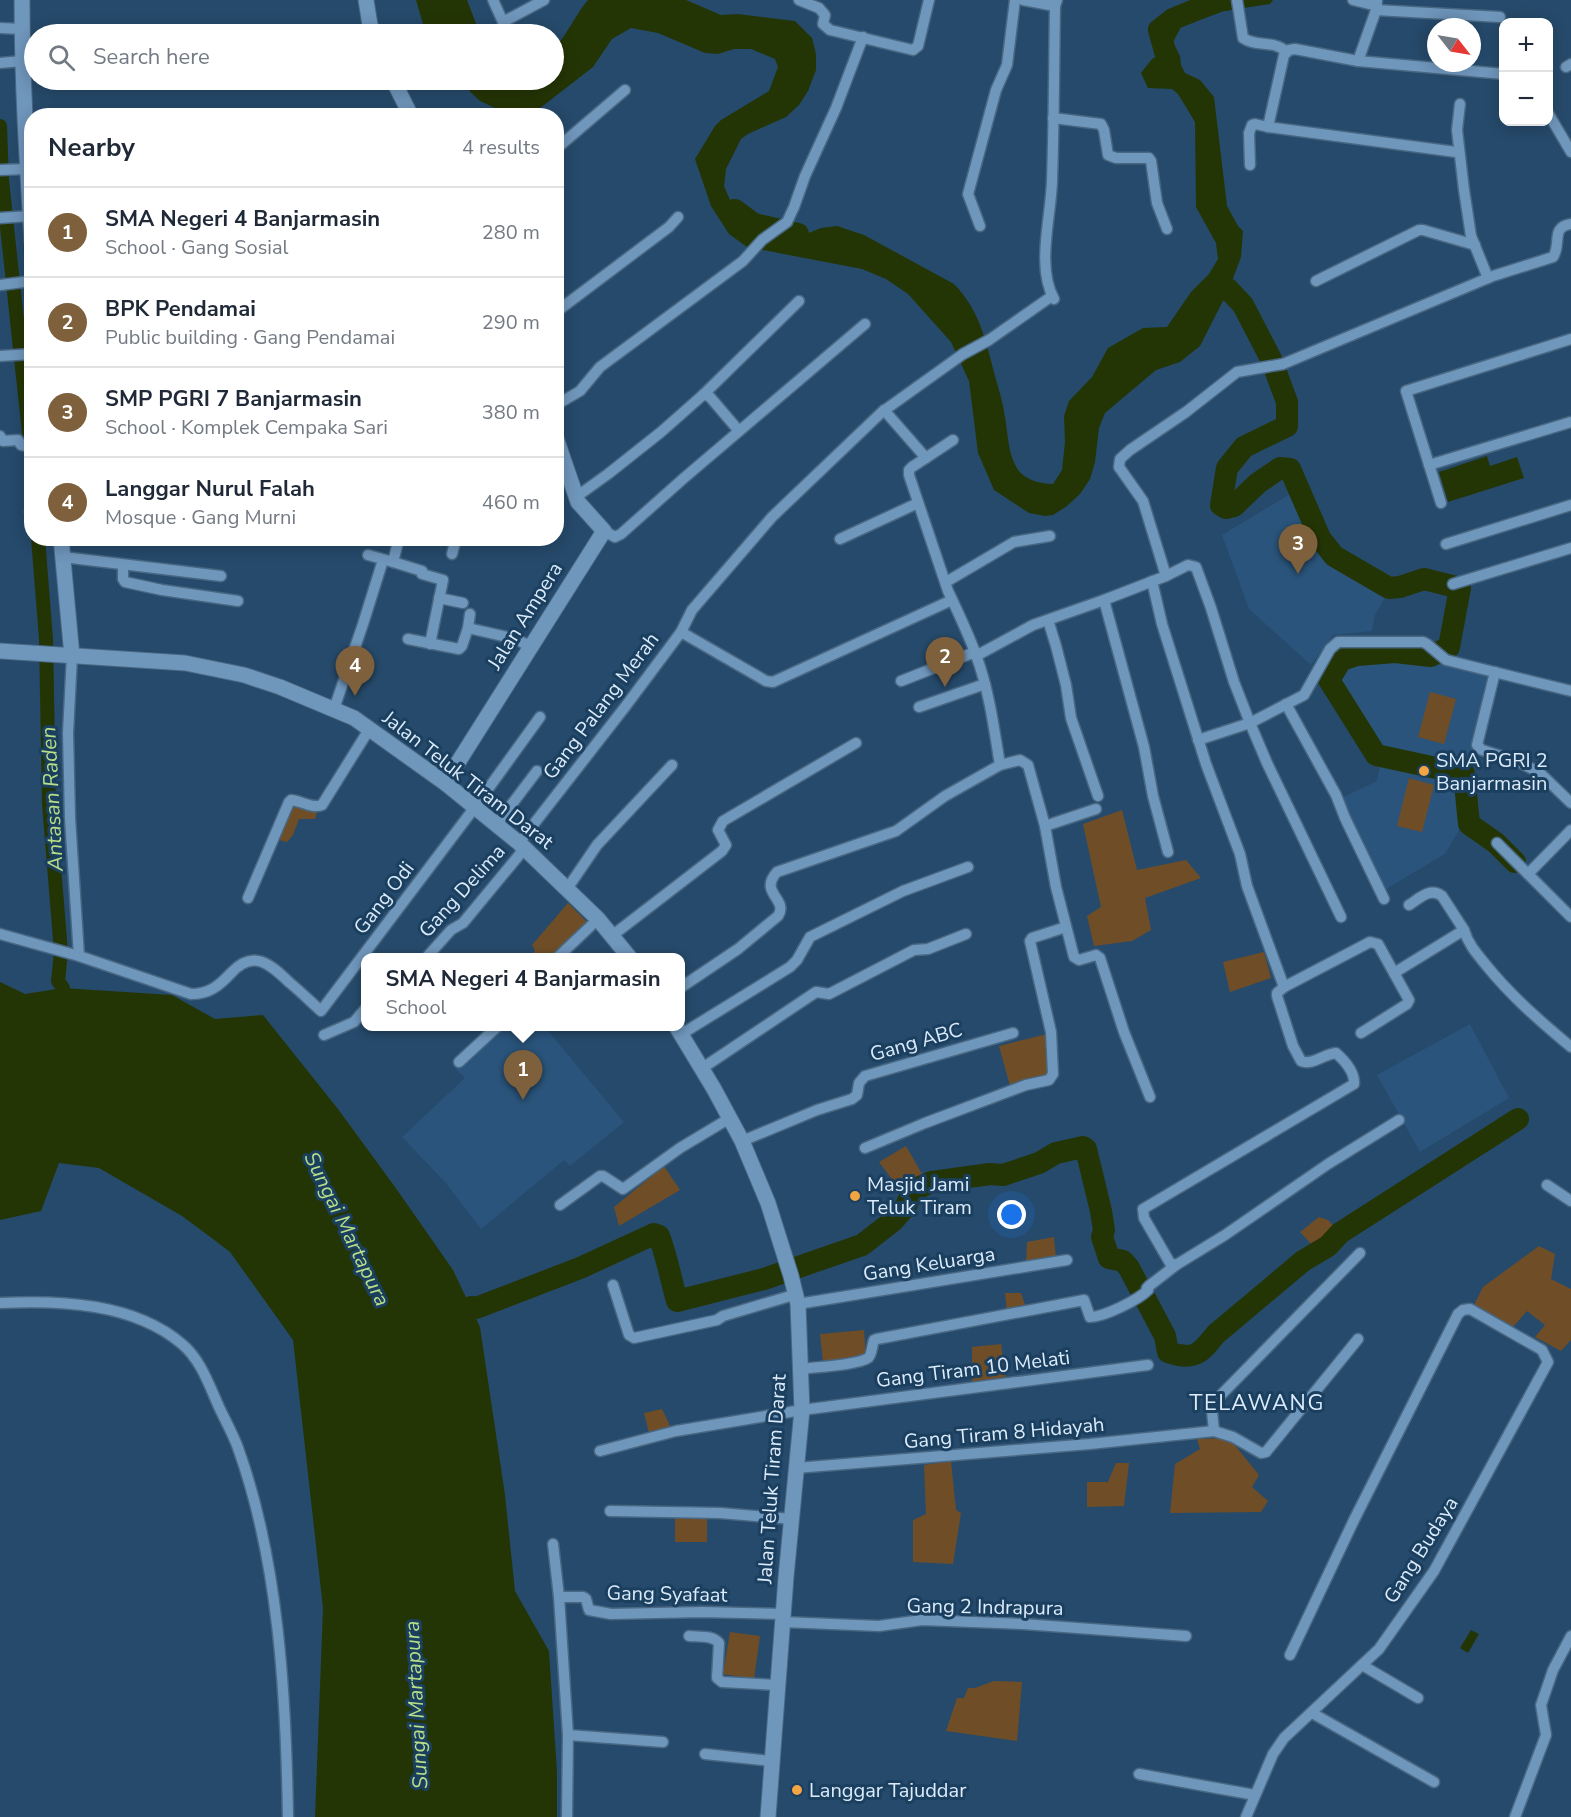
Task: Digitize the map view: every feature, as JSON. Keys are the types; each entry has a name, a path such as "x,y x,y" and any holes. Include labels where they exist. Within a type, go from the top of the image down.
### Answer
{"street":[{"path":"22,0 20,61 24,68"},
{"path":"366,0 370,24"},
{"path":"494,0 503,22 544,0"},
{"path":"799,0 821,9 825,15 823,24 830,30 915,49 918,46 929,0"},
{"path":"980,226 968,194 996,90 1007,65 1015,0"},
{"path":"681,632 692,610 772,517 884,410 963,354 989,340 1053,297 1047,280 1046,247 1051,205 1056,3 1023,0"},
{"path":"1237,0 1243,38 1254,43 1274,44 1287,52"},
{"path":"1353,0 1377,6 1500,17"},
{"path":"1358,61 1377,6"},
{"path":"0,28 21,29"},
{"path":"564,400 580,390 600,368 743,261 762,240 787,222 836,108 863,37"},
{"path":"1268,127 1282,61 1287,52 1295,49 1358,61 1499,74"},
{"path":"0,63 20,61"},
{"path":"28,108 29,90"},
{"path":"398,90 407,108"},
{"path":"564,141 625,90"},
{"path":"1460,104 1457,130 1471,236 1488,278"},
{"path":"1053,118 1101,124 1108,155 1116,158 1149,158 1157,203 1167,229"},
{"path":"1553,121 1571,152"},
{"path":"1250,165 1249,133 1255,124 1456,152"},
{"path":"0,170 24,169"},
{"path":"564,306 669,227 678,217"},
{"path":"0,218 24,220"},
{"path":"1167,576 1143,501 1119,467 1120,459 1130,450 1186,412 1237,372 1283,364 1488,278 1553,257 1556,253 1558,233 1564,225 1571,224"},
{"path":"1317,281 1423,230 1475,245"},
{"path":"3,284 24,282"},
{"path":"576,497 661,432 704,394 799,301"},
{"path":"564,468 581,506 604,531 615,537 865,324"},
{"path":"1441,503 1406,391 1571,339"},
{"path":"0,356 24,355"},
{"path":"704,394 739,431"},
{"path":"884,410 926,458"},
{"path":"1429,465 1571,422"},
{"path":"0,436 3,441 18,440 24,445"},
{"path":"953,440 909,470 910,481 952,600 976,654 985,684 1000,765"},
{"path":"840,539 918,503"},
{"path":"1446,544 1571,506"},
{"name":"Jalan Ampera","path":"445,783 604,531"},
{"path":"946,582 1014,542 1050,536"},
{"path":"0,934 75,955 68,733 72,656 62,546"},
{"path":"334,709 363,624 395,546"},
{"path":"452,554 454,546"},
{"path":"1453,584 1571,548"},
{"path":"368,555 422,571 422,574 443,580 430,644"},
{"path":"63,557 221,576"},
{"path":"123,565 125,582 162,590 238,600"},
{"path":"901,681 976,654 1033,625 1167,576 1188,565 1196,567 1250,723 1341,917"},
{"path":"1152,581 1162,624 1198,740 1240,855 1247,886 1284,987"},
{"path":"439,598 463,603"},
{"name":"Gang Palang Merah","path":"522,845 681,632 769,682 952,600"},
{"path":"1104,600 1144,747 1153,796 1168,852"},
{"path":"408,639 461,648 470,614"},
{"path":"1048,620 1061,665 1071,718 1098,796"},
{"path":"468,628 508,637 531,647"},
{"path":"1198,740 1250,723 1304,695 1330,649 1338,642 1423,642 1446,660 1571,691"},
{"name":"Jalan Teluk Tiram Darat","path":"0,651 185,663 244,675 334,709 370,728 445,783 522,845 598,920 627,953"},
{"path":"1495,672 1477,745 1482,750 1517,761 1540,773 1571,802"},
{"path":"919,707 985,684"},
{"path":"1286,704 1336,795 1384,899"},
{"name":"Gang Odi","path":"365,953 540,717"},
{"path":"248,898 289,802 296,800 316,807 322,805 370,728"},
{"path":"612,935 722,851 726,845 718,830 723,821 856,743"},
{"path":"685,985 738,949 778,916 781,906 770,887 777,872 896,831 945,796 1000,765 1020,760 1028,765 1045,826 1056,887 1074,957 1079,960 1096,956 1101,958 1124,1032 1150,1097"},
{"path":"567,889 597,845 672,765"},
{"path":"496,825 537,771"},
{"path":"1045,826 1096,810"},
{"path":"1528,874 1571,830"},
{"path":"1497,843 1571,916"},
{"name":"Gang Delima","path":"430,953 450,930 463,923 522,845"},
{"path":"685,1027 790,967 797,960 810,937 903,891 968,867"},
{"path":"1409,904 1429,892 1442,896 1464,930 1468,942 1497,979 1533,1015 1571,1047"},
{"path":"561,953 598,920"},
{"path":"865,1148 925,1123 1052,1077 1051,1032 1030,941 1032,938 1066,927"},
{"path":"1394,973 1464,930"},
{"path":"701,1069 816,992 829,994 914,950 928,949 966,934"},
{"path":"1176,1265 1170,1263 1144,1218 1143,1209 1354,1084 1350,1068 1336,1053 1307,1063 1300,1061 1293,1046 1277,993 1284,987 1370,942 1378,944 1408,1000 1407,1004 1361,1033"},
{"name":"Gang Odi","path":"75,955 191,994 205,993 213,989 243,963 262,962 272,967 321,1011 361,958"},
{"path":"324,1035 354,1022 361,1014"},
{"path":"459,1062 493,1031"},
{"name":"Jalan Teluk Tiram Darat","path":"678,1031 742,1142 768,1203 797,1299 802,1369 802,1410 768,1817"},
{"name":"Gang ABC","path":"742,1142 818,1110 852,1099 857,1095 859,1083 865,1076 1013,1033"},
{"path":"560,1205 600,1176 622,1190 680,1148 730,1118"},
{"path":"802,1369 867,1359 874,1340 877,1339 1084,1300 1090,1317 1112,1311 1143,1295 1149,1286 1176,1265 1328,1164 1399,1120"},
{"path":"1547,1185 1571,1200"},
{"path":"1358,1339 1266,1452 1261,1453 1233,1437 1214,1431 1212,1411 1219,1397 1360,1253"},
{"name":"Gang Keluarga","path":"613,1285 629,1335 634,1338 717,1320 723,1316 797,1299 1067,1260"},
{"path":"0,1303 64,1302 94,1306 139,1319 177,1340 200,1368 237,1446 252,1497 268,1567 281,1663 288,1817"},
{"name":"Gang Budaya","path":"1246,1817 1273,1754 1284,1738 1379,1648 1434,1571 1548,1362 1542,1350 1470,1309 1458,1314 1359,1510 1290,1654"},
{"name":"Gang Tiram 10 Melati","path":"600,1451 676,1431 802,1410 1148,1365"},
{"name":"Gang Tiram 8 Hidayah","path":"796,1468 1090,1444 1214,1431"},
{"path":"610,1511 720,1514 792,1519"},
{"path":"553,1544 559,1597 568,1735 567,1817"},
{"name":"Gang Syafaat","path":"559,1597 583,1597 586,1599 589,1610 611,1614 702,1612 783,1618"},
{"name":"Gang 2 Indrapura","path":"783,1618 879,1626 922,1620 1023,1624 1186,1636"},
{"path":"688,1636 710,1637 720,1643 717,1678 722,1682 778,1684"},
{"path":"1515,1817 1546,1735 1541,1705 1553,1670 1571,1636"},
{"path":"1362,1665 1418,1698"},
{"path":"1312,1713 1434,1782"},
{"path":"568,1735 663,1743"},
{"path":"705,1754 772,1761"},
{"path":"1139,1774 1256,1795"}],"shaded area":[{"path":"1295,491 1331,558 1389,590 1375,615 1372,631 1333,635 1311,665 1249,609 1222,535"},
{"name":"SMA PGRI 2 Banjarmasin","path":"1403,656 1488,676 1465,791 1465,820 1445,854 1383,891 1339,799 1377,781 1381,760 1337,682 1347,662"},
{"path":"1430,692 1456,699 1444,744 1418,737"},
{"path":"1409,778 1434,785 1422,832 1397,826"},
{"path":"293,804 317,812 315,819 299,819 293,835 287,842 279,840"},
{"path":"1122,810 1137,870 1186,860 1201,878 1145,898 1151,930 1132,941 1094,946 1087,916 1101,907 1083,824"},
{"path":"568,903 588,923 557,953 533,953 535,950 532,945"},
{"path":"1264,952 1271,978 1230,992 1223,962"},
{"path":"1470,1024 1509,1098 1420,1152 1377,1075"},
{"path":"498,1031 548,1031 624,1122 570,1166 564,1160 481,1229 445,1182 402,1137 465,1078 455,1068"},
{"path":"1047,1034 1051,1075 1010,1086 999,1046"},
{"path":"906,1146 922,1174 900,1190 879,1162"},
{"path":"664,1166 680,1190 619,1226 614,1207"},
{"path":"1319,1217 1328,1220 1336,1229 1315,1248 1300,1232"},
{"path":"1054,1237 1056,1258 1026,1263 1027,1242"},
{"path":"1539,1246 1555,1254 1551,1279 1571,1289 1571,1340 1561,1351 1535,1337 1545,1325 1527,1311 1512,1328 1473,1307 1483,1287"},
{"path":"1005,1293 1021,1293 1026,1308 1007,1313"},
{"path":"864,1330 866,1357 823,1362 820,1334"},
{"path":"1001,1344 1006,1379 972,1385 972,1347"},
{"path":"662,1409 671,1428 649,1433 644,1413"},
{"path":"1229,1438 1259,1475 1252,1487 1268,1501 1261,1512 1170,1513 1175,1464 1200,1449 1197,1439"},
{"path":"951,1461 956,1510 961,1513 953,1564 913,1562 913,1520 926,1514 924,1465"},
{"path":"1116,1463 1129,1463 1124,1506 1087,1507 1087,1482 1108,1482"},
{"path":"675,1518 707,1518 707,1542 675,1542"},
{"path":"730,1632 760,1636 754,1679 723,1674"},
{"path":"994,1681 1022,1682 1017,1741 946,1731 957,1698 964,1698 968,1688 975,1688"}],"water":[{"path":"416,0 467,0 476,24 423,24"},
{"path":"588,0 686,0 721,15 738,14 795,21 812,38 816,54 816,70 808,91 799,105 786,117 741,139 726,169 724,186 734,209 747,219 770,229 806,234 821,228 837,226 864,235 954,284 970,305 985,339 1002,402 1009,445 1015,465 1022,474 1030,479 1053,484 1062,470 1065,442 1064,416 1069,401 1092,377 1108,348 1143,328 1167,327 1218,259 1216,243 1196,207 1195,122 1178,94 1172,89 1148,88 1141,73 1152,59 1159,55 1160,31 1171,18 1208,0 1273,0 1270,4 1224,11 1181,27 1173,42 1185,73 1200,80 1214,97 1227,206 1243,231 1241,257 1229,289 1200,346 1180,362 1156,370 1105,413 1099,428 1095,462 1090,479 1080,494 1053,515 1029,513 994,490 978,453 969,381 951,342 908,294 886,279 862,269 747,247 729,234 711,206 695,159 721,120 769,91 778,67 775,59 751,49 734,49 718,54 705,53 658,33 631,28 612,39 593,67 564,90 564,36"},
{"path":"468,90 563,90 540,108 495,108 480,101"},
{"path":"1487,456 1490,466 1517,457 1524,478 1448,502 1439,472"},
{"name":"Sungai Martapura","path":"0,982 25,994 63,988 172,995 215,1019 263,1015 338,1109 453,1270 480,1327 505,1495 515,1591 549,1651 557,1772 557,1817 315,1817 323,1608 293,1340 230,1252 182,1216 99,1168 59,1163 41,1211 0,1220"},
{"path":"1471,1630 1479,1634 1468,1653 1460,1648"}],"waterway":[{"path":"1169,61 1159,30 1173,19 1219,0 1225,0"},
{"name":"Antasan Raden","path":"0,126 2,180 24,386"},
{"path":"735,210 754,224 798,234"},
{"path":"1209,290 1228,289 1243,305 1271,359 1287,402 1287,426 1244,447 1227,468 1221,505 1226,508 1234,506 1258,483 1280,468 1290,469 1320,538 1334,556 1389,588 1424,579 1460,588 1449,647 1431,656 1395,652 1357,655 1341,660 1329,680 1376,755 1464,774 1469,824 1496,843 1515,862"},
{"name":"Antasan Raden","path":"39,546 46,639 49,804 61,952 58,981 63,988 63,1004"},
{"path":"442,1315 476,1308 580,1268 654,1234 659,1236 662,1244 677,1301 764,1279 862,1245 893,1221 906,1206 913,1190 932,1182 990,1174 1003,1175 1039,1163 1056,1153 1083,1147 1086,1149 1101,1211 1104,1230 1102,1237 1109,1258 1123,1261 1129,1268 1165,1336 1168,1352 1190,1356 1201,1351 1216,1334 1303,1261 1328,1246 1340,1233 1518,1119"}],"place":[{"name":"SMP PGRI 7 Banjarmasin","path":"1298,574"},
{"name":"BPK Pendamai","path":"945,687"},
{"name":"Langgar Nurul Falah","path":"355,696"},
{"name":"SMA PGRI 2 Banjarmasin","path":"1424,771"},
{"name":"SMA Negeri 4 Banjarmasin","path":"523,1100"},
{"name":"Masjid Jami Teluk Tiram","path":"855,1196"},
{"name":"Langgar Tajuddar","path":"797,1790"}],"district":[{"name":"TELAWANG","path":"1257,1403"}]}
